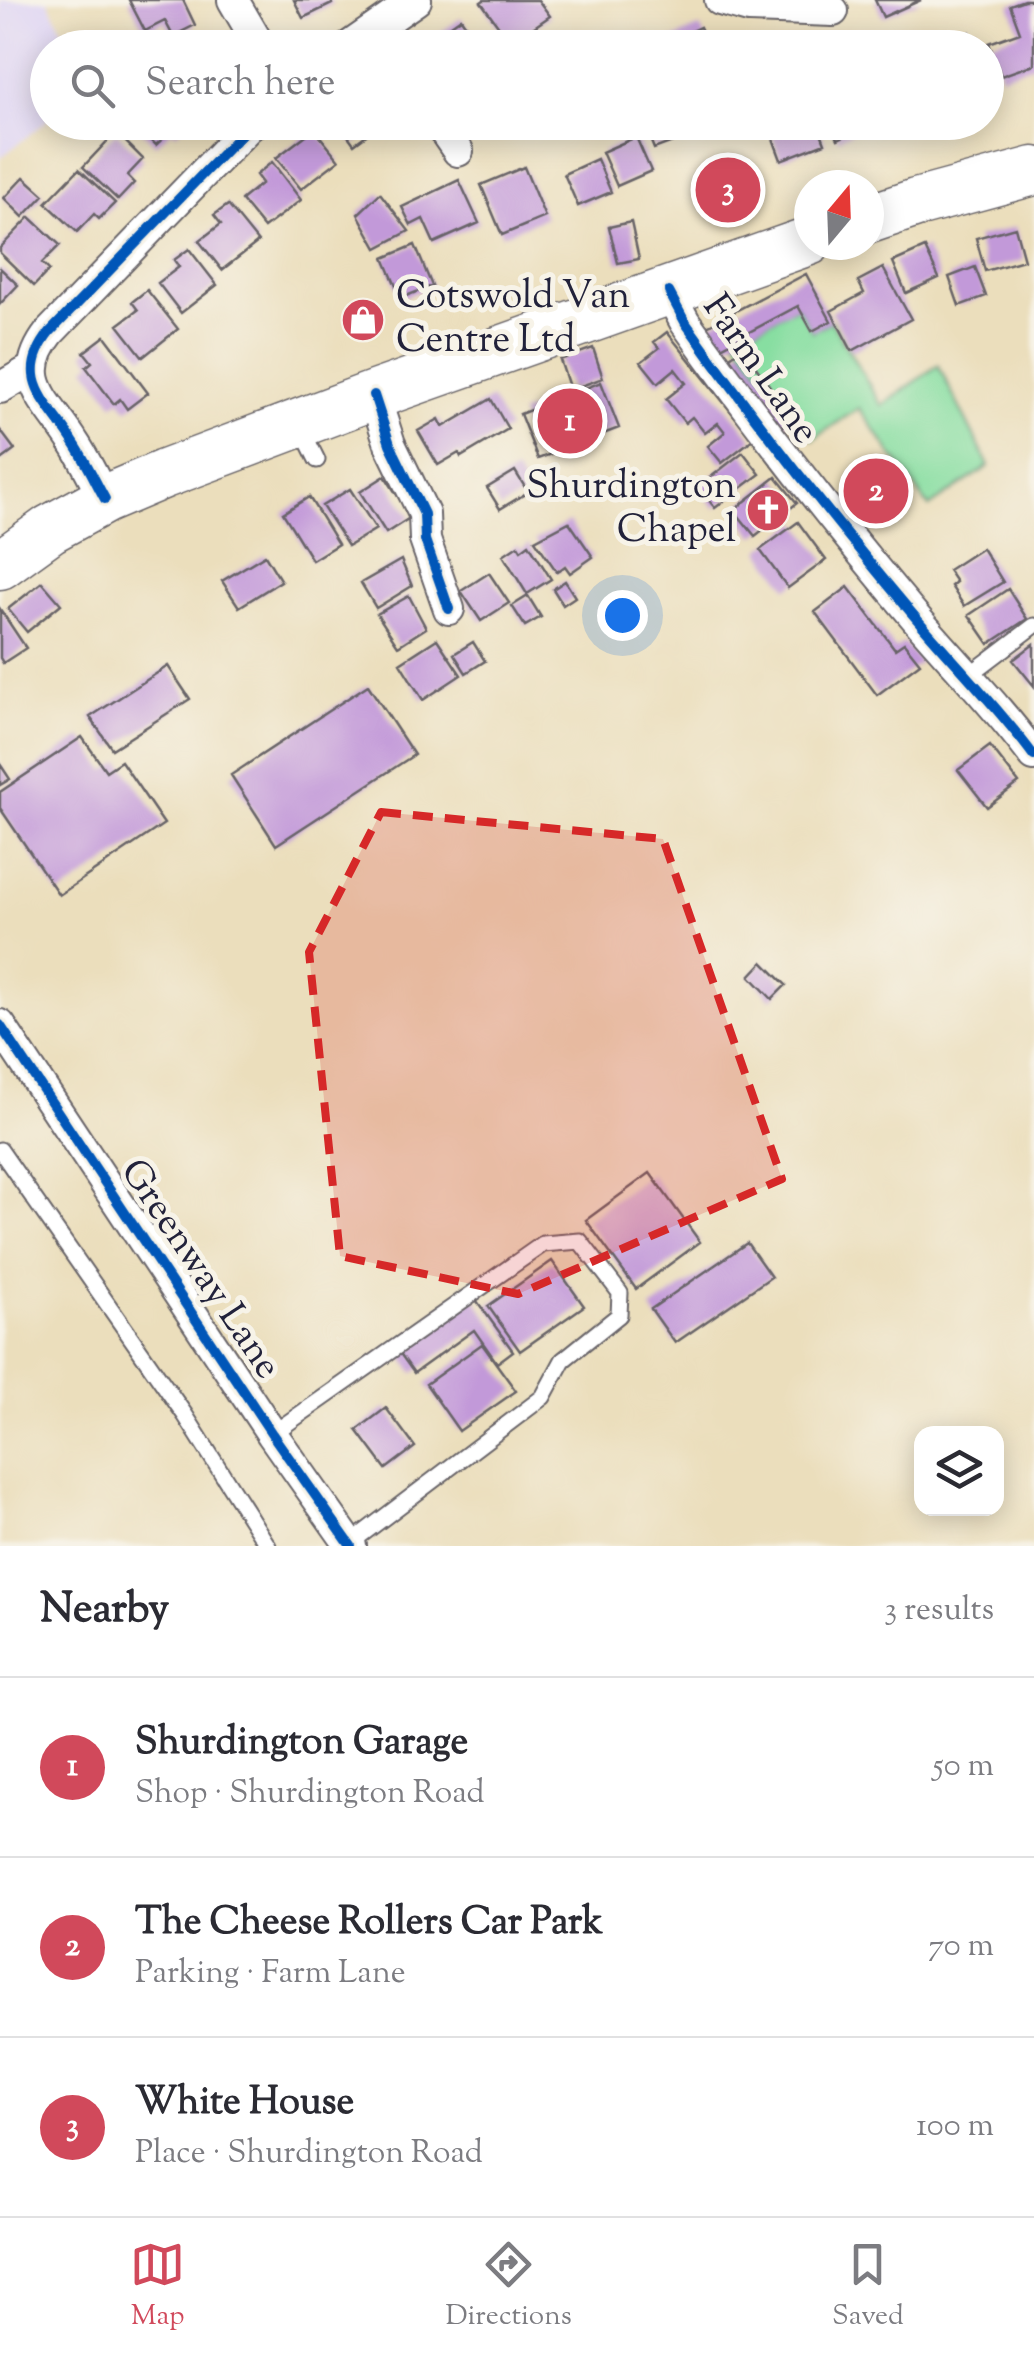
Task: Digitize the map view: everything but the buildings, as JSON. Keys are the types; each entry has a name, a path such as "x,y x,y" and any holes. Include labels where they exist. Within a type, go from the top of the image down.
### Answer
{"main road":[{"path":"884,214 1034,170"},
{"path":"0,565 50,529 105,500 308,442 374,395 794,246"}],"street":[{"path":"234,0 251,30"},
{"path":"388,30 416,0"},
{"path":"720,0 749,8 833,11"},
{"path":"105,500 74,442 34,386 40,344 237,140"},
{"path":"450,140 458,152"},
{"name":"Farm Lane","path":"669,292 685,322 1034,756"},
{"path":"0,388 34,368"},
{"path":"374,395 390,444 424,514 424,540 448,608"},
{"name":"Greenway Lane","path":"0,1025 350,1545"}],"lane":[{"path":"968,676 1034,626"},
{"path":"0,1150 185,1415 268,1546"},
{"path":"272,1434 542,1244 580,1241 620,1293 619,1315 563,1360 542,1397 350,1545"}],"highlighted area":[{"path":"381,812 663,839 782,1179 518,1294 340,1256 309,952"}],"shaded area":[{"path":"0,0 48,0 63,30 30,30 30,134 0,158"}],"green space":[{"path":"798,306 812,331 831,321 882,406 938,365 989,466 929,507 859,408 813,439 793,418 736,339"}],"cycle path":[{"path":"105,499 38,390 34,364 39,349 50,332 236,140"},
{"path":"669,292 685,322 794,469 1034,756"},
{"path":"374,395 390,444 424,514 425,540 449,609"},
{"path":"0,1025 351,1546"}],"place":[{"name":"White House","path":"728,190"},
{"name":"Cotswold Van Centre Ltd","path":"363,320"},
{"name":"Shurdington Garage","path":"570,421"},
{"name":"The Cheese Rollers Car Park","path":"876,491"},
{"name":"Shurdington Chapel","path":"768,510"}]}
